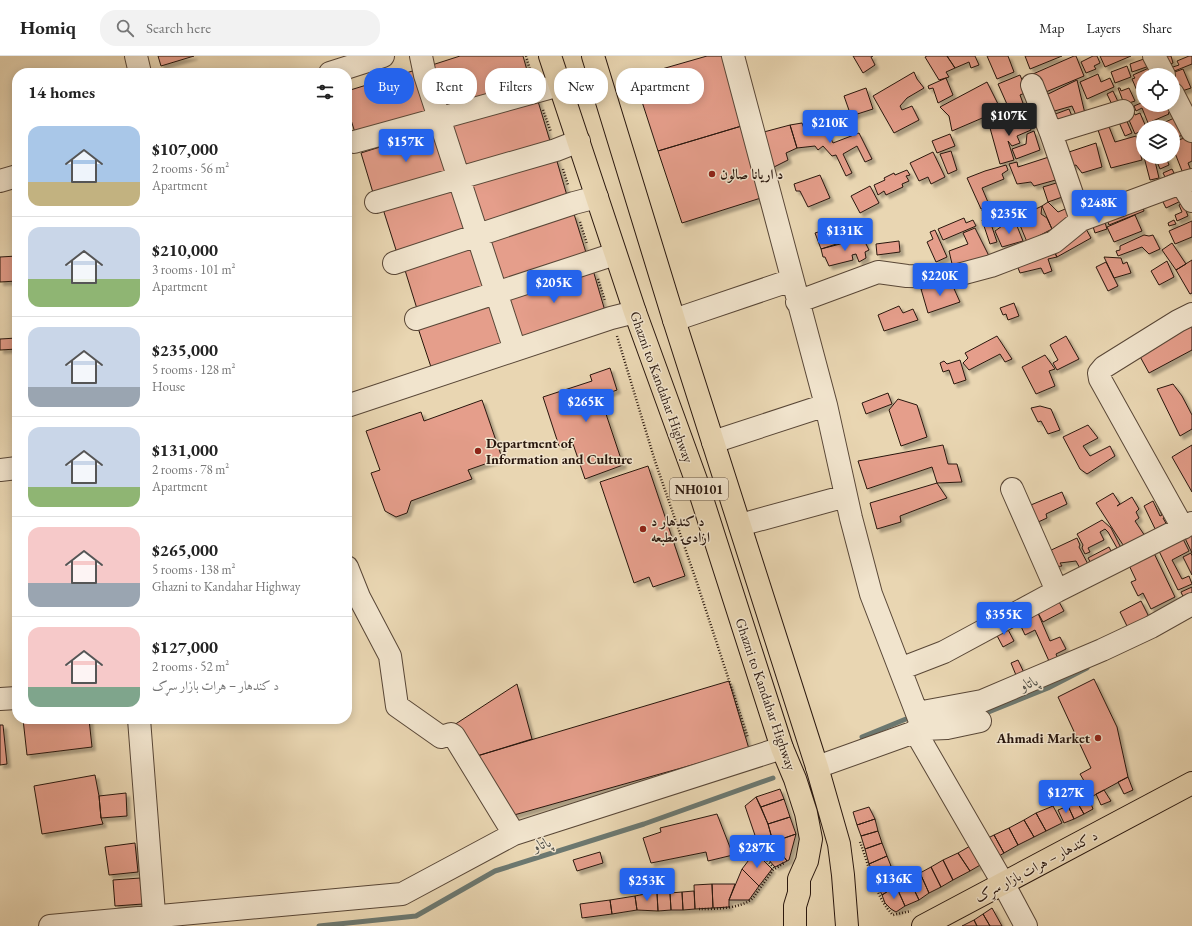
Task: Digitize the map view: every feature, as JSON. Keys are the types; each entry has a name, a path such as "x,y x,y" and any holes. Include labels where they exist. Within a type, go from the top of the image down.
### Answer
{"main road":[{"name":"Ghazni to Kandahar Highway","path":"550,56 554,68"},
{"name":"Ghazni to Kandahar Highway","path":"593,56 674,320 817,767 839,844 847,926"},
{"name":"Ghazni to Kandahar Highway","path":"566,104 635,312 696,480 782,748 795,779 806,813 811,839 807,861 799,879 799,893 795,906 795,926"},
{"name":"د کندهار – هرات بازار سړک","path":"923,926 1192,783"}],"street":[{"path":"136,56 139,68"},
{"path":"346,68 383,56"},
{"path":"421,56 425,75 515,350"},
{"path":"733,56 797,302 826,405 846,496 871,594 919,723 1026,926"},
{"path":"1154,56 1160,68"},
{"path":"1032,85 1052,133 1080,220"},
{"path":"354,142 494,104"},
{"path":"1180,108 1192,131"},
{"path":"1052,133 1123,111"},
{"path":"376,202 579,142"},
{"path":"0,181 12,177"},
{"path":"797,302 878,272 907,276 950,277 991,266 1054,242 1080,220 1186,181 1192,201"},
{"path":"394,263 574,203 597,197"},
{"path":"416,319 616,254"},
{"path":"674,320 792,280"},
{"path":"352,404 611,318 635,312"},
{"path":"900,669 944,652 1057,592 1187,526 1100,379 1099,373 1104,367 1178,321 1192,314"},
{"path":"713,442 826,405"},
{"path":"0,470 12,469"},
{"path":"1012,489 1057,592"},
{"path":"740,525 846,496"},
{"path":"352,580 359,597 390,656 397,706 441,737 451,734 454,736 514,834"},
{"path":"817,767 919,723 982,701 1137,634 1192,604"},
{"path":"0,700 12,699"},
{"path":"919,723 947,728 980,721"},
{"path":"139,724 155,921"},
{"path":"50,926 155,921 402,894 514,834 782,748"}],"path":[{"path":"526,56 530,68"},
{"path":"542,104 628,371 655,461 719,648 752,754 755,756"},
{"path":"753,845 775,869"},
{"path":"699,910 730,908 750,901 773,870 787,861"}],"building":[{"path":"158,56 194,56 161,66"},
{"path":"460,56 523,56 526,68 485,68 485,95 477,98 477,68 430,68 429,66"},
{"path":"707,56 726,56 745,125 658,151 643,104 704,104 704,68 665,68"},
{"path":"853,56 873,56 871,57 875,65 863,73"},
{"path":"947,56 955,68 946,72 949,77 939,80 925,57"},
{"path":"947,56 975,56 979,65 971,68 969,62 955,68"},
{"path":"987,56 1008,56 1014,72 997,79"},
{"path":"1025,56 1062,56 1030,69"},
{"path":"1076,56 1084,76 1041,94 1033,74"},
{"path":"1093,56 1097,56 1100,63 1094,66 1096,69 1086,73 1081,62"},
{"path":"1100,56 1131,56 1105,67"},
{"path":"1152,56 1155,64 1144,68 1136,68 1136,71 1132,72 1130,64"},
{"path":"1164,56 1171,56 1173,63 1167,65"},
{"path":"1192,56 1192,64 1180,69 1170,68 1179,65 1177,61"},
{"path":"1158,64 1160,68 1149,68"},
{"path":"1127,66 1131,77 1115,83 1111,72"},
{"path":"419,69 422,79 422,104 430,104 432,112 356,136 352,123 352,89 364,86 364,104 414,104 414,71"},
{"path":"1183,69 1191,88 1180,92 1180,70"},
{"path":"914,72 924,88 907,98 900,106 902,110 912,106 919,120 894,133 873,96"},
{"path":"1098,74 1101,82 1110,78 1114,87 1087,99 1080,82"},
{"path":"1136,74 1136,88 1132,79 1135,78 1133,75"},
{"path":"1020,75 1027,92 1020,95 1024,106 1010,111 998,84"},
{"path":"946,78 953,95 938,103 933,88 929,89 928,86"},
{"path":"1077,80 1087,122 1078,120 1072,106 1051,112 1044,96"},
{"path":"987,82 1001,110 952,131 949,116 940,107"},
{"path":"866,88 873,109 851,116 844,96"},
{"path":"1118,88 1120,88 1121,91 1129,88 1135,101 1129,103 1126,109"},
{"path":"1113,91 1121,108 1115,111 1107,94"},
{"path":"440,104 458,104 442,109"},
{"path":"518,104 539,104 550,141 461,169 448,126"},
{"path":"1069,109 1074,121 1054,128 1050,116"},
{"path":"1133,110 1135,115 1140,113 1143,120 1136,120 1135,134 1126,113"},
{"path":"1144,112 1170,112 1155,120 1147,120"},
{"path":"1026,115 1031,130 1017,136 1020,143 1012,146 1008,141 1014,160 1000,164 990,128"},
{"path":"1181,115 1188,132 1180,136 1180,120 1170,120"},
{"path":"1125,117 1132,133 1125,136 1118,120"},
{"path":"802,123 806,134 825,127 833,143 859,133 872,159 865,162 857,146 843,154 852,173 846,176 836,155 832,156 823,146 818,150 815,146 797,148 790,125"},
{"path":"1108,124 1115,142 1136,136 1136,162 1111,168 1097,127"},
{"name":"د اریانا صالون","path":"745,125 764,197 682,223 658,151"},
{"path":"790,125 797,148 786,153 788,160 772,168 760,133"},
{"path":"437,129 451,172 374,196 361,153"},
{"path":"1034,131 1040,150 1016,159 1012,149 1026,144 1027,134"},
{"path":"950,134 955,146 937,153 932,141"},
{"path":"1190,136 1192,142 1192,161 1188,163 1192,173 1184,176 1179,164 1180,140"},
{"path":"1096,143 1102,167 1082,173 1076,165 1068,167 1066,153"},
{"path":"951,151 957,170 948,174 940,154"},
{"path":"933,152 945,177 931,184 928,177 919,181 910,163"},
{"path":"1055,155 1063,178 1034,186 1031,182 1017,184 1009,164 1017,162 1018,167"},
{"path":"556,158 568,199 480,227 467,186"},
{"path":"1146,164 1156,164 1159,178 1150,180"},
{"path":"1158,164 1169,164 1169,165 1160,169"},
{"path":"1006,165 1008,170 1002,174 1004,179 982,188 990,207 981,209 967,178"},
{"path":"1172,169 1174,173 1165,177 1163,173"},
{"path":"907,170 910,175 906,176 909,181 902,184 903,187 886,195 884,191 878,195 874,185 885,180 884,178 894,173 895,175"},
{"path":"820,175 830,198 808,207 800,191 796,191 794,184"},
{"path":"1063,181 1068,195 1048,202 1043,187"},
{"path":"455,186 469,230 397,253 383,209"},
{"path":"870,186 879,203 860,213 851,196"},
{"path":"1177,186 1183,200 1166,208 1163,202"},
{"path":"1140,200 1144,211 1109,225 1105,214"},
{"path":"1002,202 1004,209 984,216 982,210"},
{"path":"1048,202 1058,212 1070,207 1074,220 1052,229 1042,206"},
{"path":"1183,203 1188,216 1177,221 1175,215 1182,212 1179,205"},
{"path":"1042,206 1041,214 1047,218 1052,229 1027,242 1017,218"},
{"path":"574,214 588,259 499,287 485,242"},
{"path":"1135,215 1142,231 1114,242 1107,227"},
{"path":"1103,216 1107,229 1095,233 1091,220"},
{"path":"964,218 966,223 973,220 976,226 943,240 938,229"},
{"path":"985,218 986,222 990,221 997,242 990,244 982,220"},
{"path":"1174,220 1176,224 1169,226 1168,223"},
{"path":"852,221 858,237 821,249 815,233"},
{"path":"1192,221 1192,237 1175,244 1169,231"},
{"path":"1002,226 1017,226 1023,241 1002,247 995,231"},
{"path":"1085,227 1091,238 1057,257 1051,245"},
{"path":"975,228 989,256 953,268 949,251 968,244 963,233"},
{"path":"935,230 947,257 936,262 927,242 933,239 930,232"},
{"path":"1144,235 1153,235 1160,249 1149,254 1142,247 1118,256 1116,251 1120,250 1120,246"},
{"path":"863,238 869,250 865,252 866,258 859,262 856,254 852,255 853,260 829,266 825,257 823,257 821,249"},
{"path":"899,241 900,252 877,255 876,244"},
{"path":"1172,243 1186,264 1176,270 1162,250"},
{"path":"474,246 488,290 418,312 404,267"},
{"path":"1051,246 1057,257 1048,259 1052,271 1044,274 1041,268 1020,273 1015,260"},
{"path":"12,256 12,281 0,282 0,257"},
{"path":"1104,257 1121,258 1123,264 1127,262 1131,273 1114,278"},
{"path":"1192,260 1192,293 1190,294 1176,270"},
{"path":"1167,261 1174,277 1159,285 1151,271"},
{"path":"1106,262 1118,286 1108,291 1096,267"},
{"path":"593,270 605,311 515,339 502,298"},
{"path":"951,282 960,302 928,313 921,289"},
{"path":"491,302 504,344 431,367 417,325"},
{"path":"1014,303 1019,316 1008,320 1006,314 1003,315 1000,308"},
{"path":"899,306 903,313 913,309 918,320 884,331 878,315"},
{"path":"1192,321 1192,350 1149,373 1137,351"},
{"path":"997,336 1012,359 1005,362 1000,354 969,370 963,363 968,358 965,353"},
{"path":"1066,336 1079,359 1057,370 1053,363 1058,360 1050,345"},
{"path":"12,338 12,349 0,350 0,339"},
{"path":"1045,355 1055,369 1049,371 1055,386 1036,394 1022,367"},
{"path":"960,360 966,380 954,384 949,370 943,372 940,363 944,361 947,364"},
{"path":"610,368 617,390 600,396 623,465 585,479 572,441 559,446 543,397 592,381 590,375"},
{"path":"1173,384 1182,396 1192,415 1192,429 1180,436 1157,389"},
{"path":"888,393 892,404 866,414 862,403"},
{"path":"898,399 917,405 927,437 901,446 889,410"},
{"path":"482,400 502,458 468,470 472,479 411,501 407,513 396,517 385,511 371,473 380,470 366,431 421,412 424,421"},
{"path":"1040,406 1051,409 1060,430 1048,434 1041,421 1038,422 1031,408"},
{"path":"1088,425 1098,438 1083,446 1090,456 1110,446 1115,456 1087,474 1080,469 1063,437"},
{"path":"943,445 948,464 957,464 962,482 937,483 932,467 867,489 858,461"},
{"path":"1192,445 1192,492 1172,457"},
{"name":"د کندهار د ازادۍ مطبعه","path":"648,466 685,576 653,587 649,577 634,583 600,482"},
{"path":"937,483 947,498 900,516 901,522 877,529 870,503"},
{"path":"1062,492 1067,504 1046,514 1047,518 1036,523 1026,507"},
{"path":"1113,493 1120,504 1117,506 1132,497 1139,509 1136,512 1139,518 1135,521 1145,536 1125,548 1096,503"},
{"path":"1162,497 1171,513 1163,518 1168,527 1159,537 1144,506 1153,501 1160,516 1162,515 1155,500"},
{"path":"1102,520 1111,528 1123,552 1093,567 1088,558 1109,547 1111,551 1117,548 1105,529 1100,532 1104,540 1088,548 1090,552 1085,554 1082,548 1083,545 1077,534"},
{"path":"1192,529 1192,553 1183,534"},
{"path":"1180,533 1189,551 1172,560 1182,579 1189,576 1192,584 1178,590 1156,545"},
{"path":"1077,538 1080,545 1079,547 1091,570 1083,574 1076,561 1060,563 1062,566 1054,567 1047,552"},
{"path":"1151,547 1175,597 1151,609 1143,593 1138,596 1131,582 1136,580 1126,559"},
{"path":"1191,553 1192,556 1192,575 1183,557"},
{"path":"1192,587 1192,598 1185,601 1181,592"},
{"path":"1058,600 1064,611 1043,622 1037,611"},
{"path":"1141,601 1150,619 1129,630 1120,612"},
{"path":"1037,611 1050,641 1060,637 1066,649 1056,654 1061,666 1053,670 1035,630 1025,635 1018,620"},
{"path":"1005,624 1014,641 1003,647 994,630"},
{"path":"1018,660 1026,677 1018,680 1011,663"},
{"name":"Ahmadi Market","path":"1094,679 1117,727 1128,777 1093,796 1080,774 1091,768 1058,697"},
{"path":"729,681 749,749 514,815 477,756"},
{"path":"517,684 532,739 477,756 454,725"},
{"path":"24,724 90,724 92,747 27,755"},
{"path":"0,725 3,725 7,764 0,765"},
{"path":"95,775 103,824 42,834 34,786"},
{"path":"1128,777 1133,790 1124,794 1118,782"},
{"path":"780,789 784,799 761,807 756,797"},
{"path":"1104,790 1111,801 1101,805 1096,794"},
{"path":"126,793 127,816 101,818 99,796"},
{"path":"1088,796 1093,809 1084,814 1077,802"},
{"path":"756,797 768,824 773,842 760,850 745,806"},
{"path":"784,799 790,817 768,824 761,807"},
{"path":"1077,802 1084,814 1074,819 1068,806"},
{"path":"1053,806 1062,823 1046,831 1036,813"},
{"path":"1068,806 1074,819 1064,823 1058,810"},
{"path":"869,807 875,819 857,825 853,812"},
{"path":"1036,813 1046,831 1034,837 1024,820"},
{"path":"717,814 733,855 708,861 706,852 651,863 643,838 661,832 660,828"},
{"path":"790,817 796,834 773,842 768,824"},
{"path":"875,819 878,831 861,836 857,825"},
{"path":"1024,820 1034,837 1018,845 1009,828"},
{"path":"1009,828 1018,845 1004,853 994,835"},
{"path":"878,831 882,843 865,849 861,836"},
{"path":"796,834 789,860 787,861 773,842"},
{"path":"994,835 1004,853 994,859 982,841"},
{"path":"773,842 787,861 775,867 760,850"},
{"path":"135,843 138,872 109,875 105,847"},
{"path":"882,843 887,856 869,864 865,849"},
{"path":"972,845 982,864 970,871 958,853"},
{"path":"600,852 603,863 577,871 573,860"},
{"path":"755,852 772,869 759,886 742,869"},
{"path":"958,853 970,871 953,880 943,860"},
{"path":"887,856 891,866 873,872 869,864"},
{"path":"943,860 953,880 941,887 931,867"},
{"path":"891,866 894,873 876,882 873,872"},
{"path":"931,867 941,887 929,893 920,873"},
{"path":"742,869 759,886 749,900 729,900"},
{"path":"920,873 929,893 919,900 909,879"},
{"path":"889,876 896,886 882,895 876,882"},
{"path":"140,878 143,904 115,906 113,880"},
{"path":"909,879 919,900 905,906 896,886"},
{"path":"712,884 735,884 729,900 729,907 713,908"},
{"path":"712,884 713,908 695,909 694,885"},
{"path":"896,886 905,906 896,912 885,903 882,895"},
{"path":"694,891 695,909 683,910 682,892"},
{"path":"682,892 683,910 671,910 670,893"},
{"path":"657,893 658,911 637,910 635,896"},
{"path":"657,893 670,893 671,910 658,911"},
{"path":"635,896 637,910 612,914 610,900"},
{"path":"610,900 612,914 582,918 580,904"},
{"path":"992,908 1002,926 990,926 983,914"},
{"path":"983,914 990,926 977,926 974,920"},
{"path":"974,920 977,926 962,926"}],"waterway":[{"name":"پاتاو","path":"981,715 1048,688 1087,668"},
{"name":"پاتاو","path":"862,737 906,719 913,719"},
{"name":"پاتاو","path":"319,926 416,916 495,871 644,824 773,778"}],"place":[{"name":"د اریانا صالون","path":"712,174"},
{"name":"Department of Information and Culture","path":"478,451"},
{"name":"د کندهار د ازادۍ مطبعه","path":"643,529"},
{"name":"Ahmadi Market","path":"1098,738"}]}
